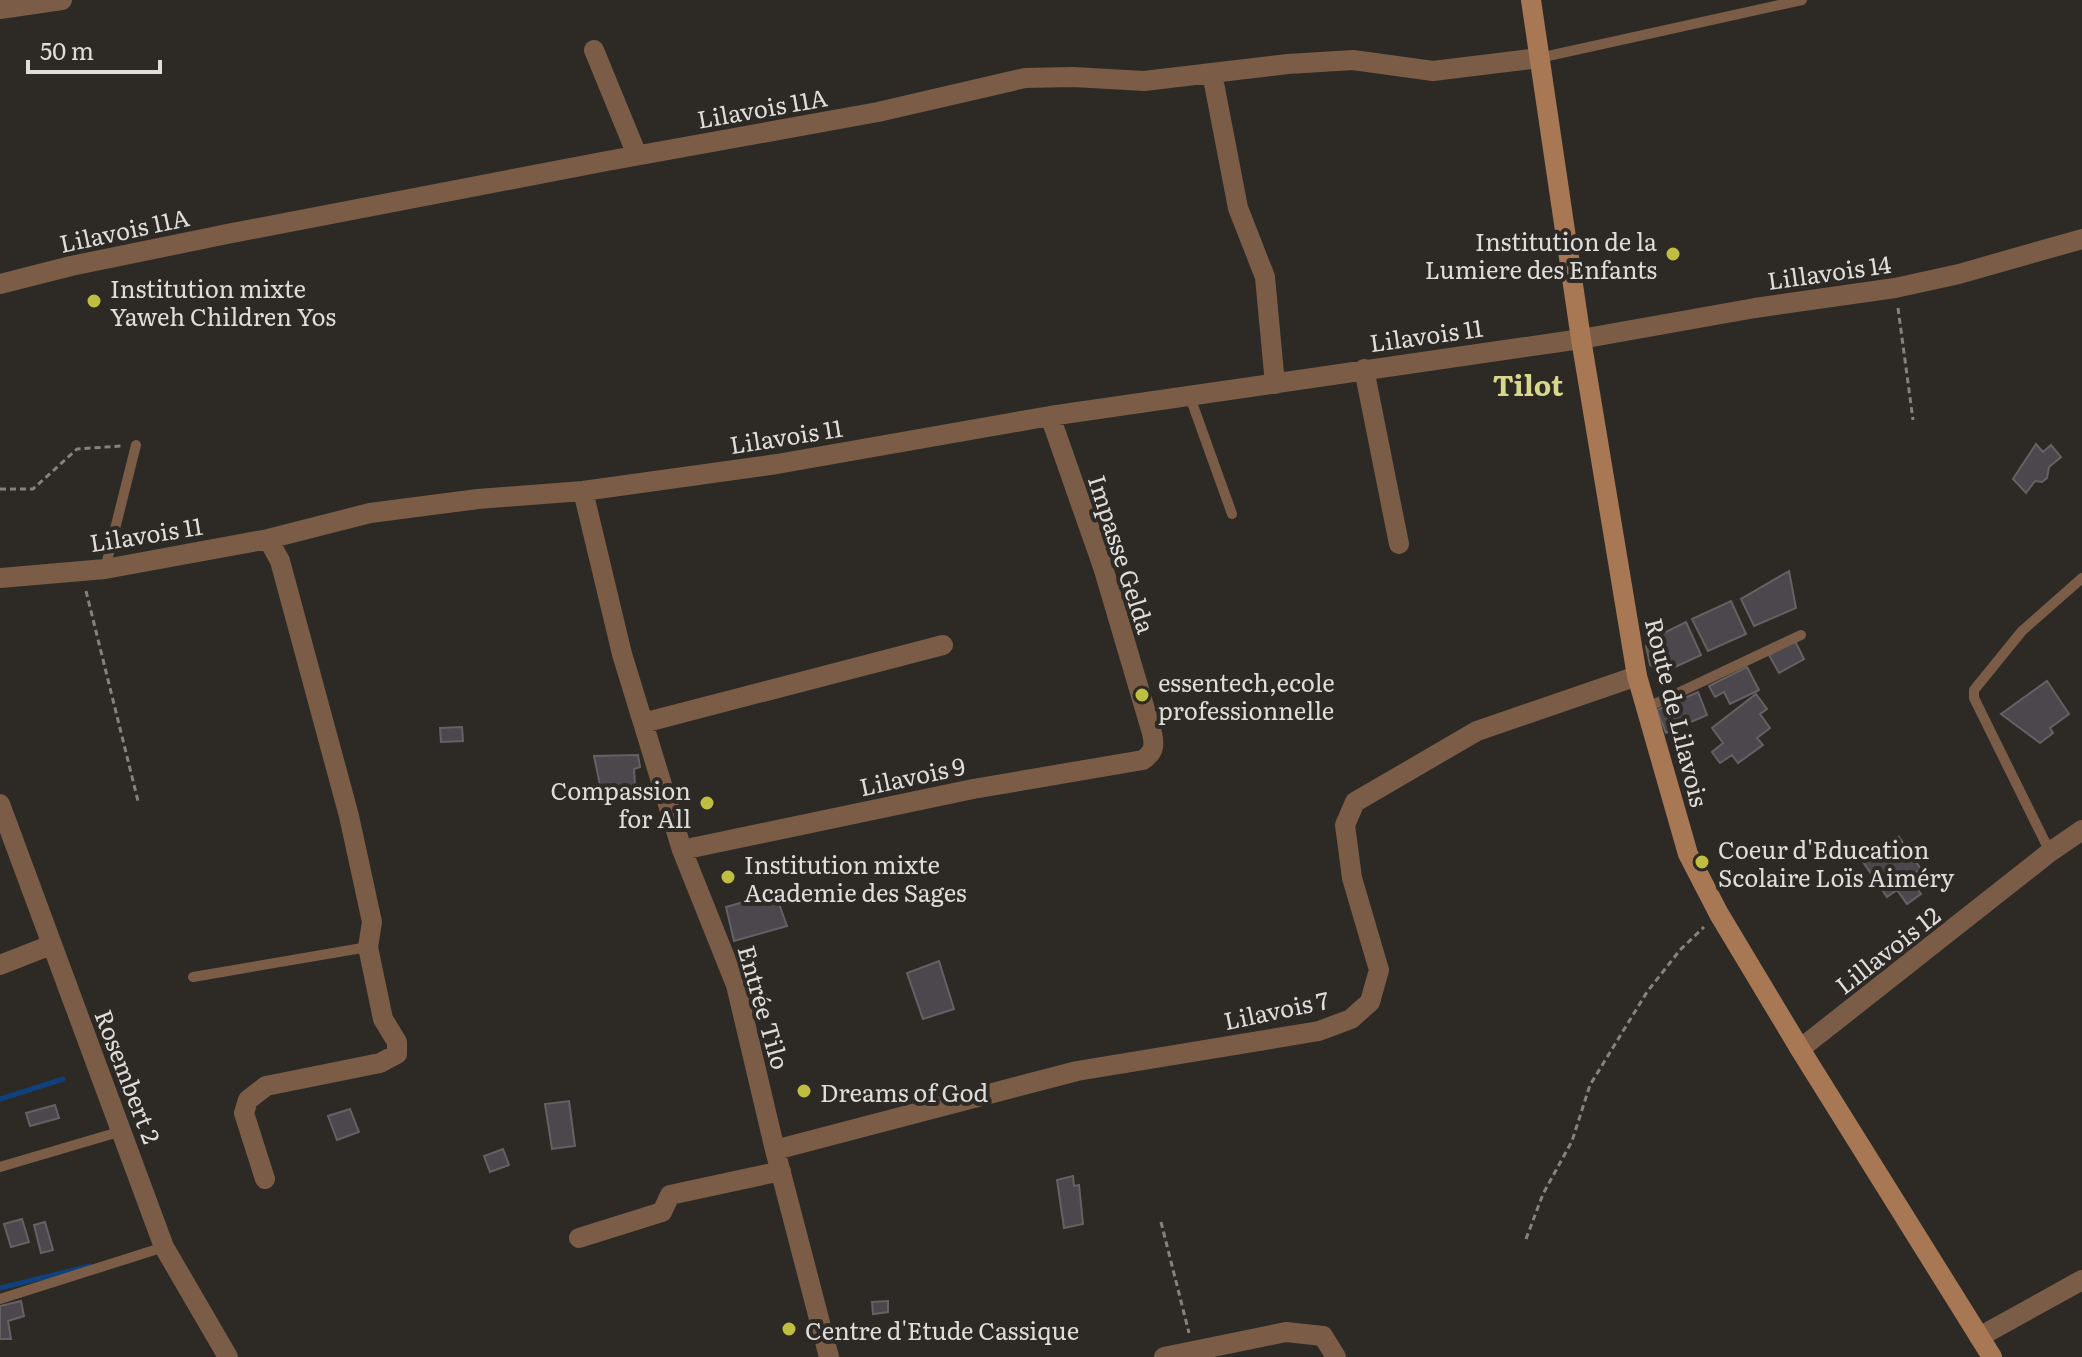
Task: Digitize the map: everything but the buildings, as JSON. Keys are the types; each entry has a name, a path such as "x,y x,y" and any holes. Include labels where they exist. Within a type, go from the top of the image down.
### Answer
{"main road":[{"name":"Route de Lilavois","path":"1531,0 1581,339 1637,676 1688,854 1719,914 1984,1351"}],"street":[{"path":"0,9 62,0"},
{"path":"594,50 637,155"},
{"name":"Lilavois 11A","path":"0,284 227,234 878,112 1025,78 1144,81 1288,64 1353,60 1433,71 1539,58"},
{"path":"1212,73 1238,208 1265,277 1275,384"},
{"name":"Lillavois 14","path":"1581,339 1755,308 1895,288 1959,274 2082,239"},
{"name":"Lilavois 11","path":"0,578 105,569 268,539 370,513 478,499 583,491 777,464 1050,416 1581,339"},
{"path":"1364,369 1399,544"},
{"name":"Impasse Gelda","path":"1050,416 1103,567 1152,733 1152,754"},
{"name":"Entrée Tilo","path":"583,491 622,654 682,850 736,985 829,1357"},
{"path":"265,1179 244,1113 248,1100 266,1086 380,1063 397,1054 397,1042 383,1019 368,947 372,922 349,816 284,575 268,539"},
{"path":"643,723 943,645"},
{"name":"Lilavois 7","path":"775,1150 1077,1071 1319,1031 1351,1019 1370,1002 1379,970 1352,878 1345,825 1355,802 1477,731 1637,676"},
{"name":"Lilavois 9","path":"682,850 973,789 1143,760 1152,754"},
{"name":"Rosembert 2","path":"0,804 164,1247 228,1357"},
{"name":"Lillavois 12","path":"1800,1049 2082,830"},
{"path":"0,965 51,945"},
{"path":"579,1238 662,1212 670,1195 781,1171"},
{"path":"1984,1351 2046,1298 2082,1280"},
{"path":"1164,1357 1286,1332 1323,1336 1336,1357"}],"lane":[{"path":"1539,58 1802,0"},
{"path":"1190,397 1232,514"},
{"path":"105,569 136,445"},
{"path":"2050,852 1974,698 1974,690 2022,631 2082,578"},
{"path":"1646,708 1801,635"},
{"path":"193,977 368,947"},
{"path":"0,1167 122,1131"},
{"path":"0,1299 164,1247"}],"path":[{"path":"1895,288 1913,420"},
{"path":"0,489 33,489 77,449 136,445"},
{"path":"81,570 138,801"},
{"path":"1526,1239 1543,1194 1572,1141 1590,1085 1647,992 1680,950 1719,914"},
{"path":"1161,1222 1194,1352"}],"waterway":[{"path":"0,1099 63,1079"},
{"path":"0,1288 90,1266"}],"place":[{"name":"Institution de la Lumiere des Enfants","path":"1673,254"},
{"name":"Institution mixte Yaweh Children Yos","path":"94,301"},
{"name":"essentech,ecole professionnelle","path":"1142,695"},
{"name":"Compassion for All","path":"707,803"},
{"name":"Coeur d'Education Scolaire Loïs Aiméry","path":"1702,862"},
{"name":"Institution mixte Academie des Sages","path":"728,877"},
{"name":"Dreams of God","path":"804,1091"},
{"name":"Centre d'Etude Cassique","path":"789,1329"}],"district":[{"name":"Tilot","path":"1528,384"}]}
